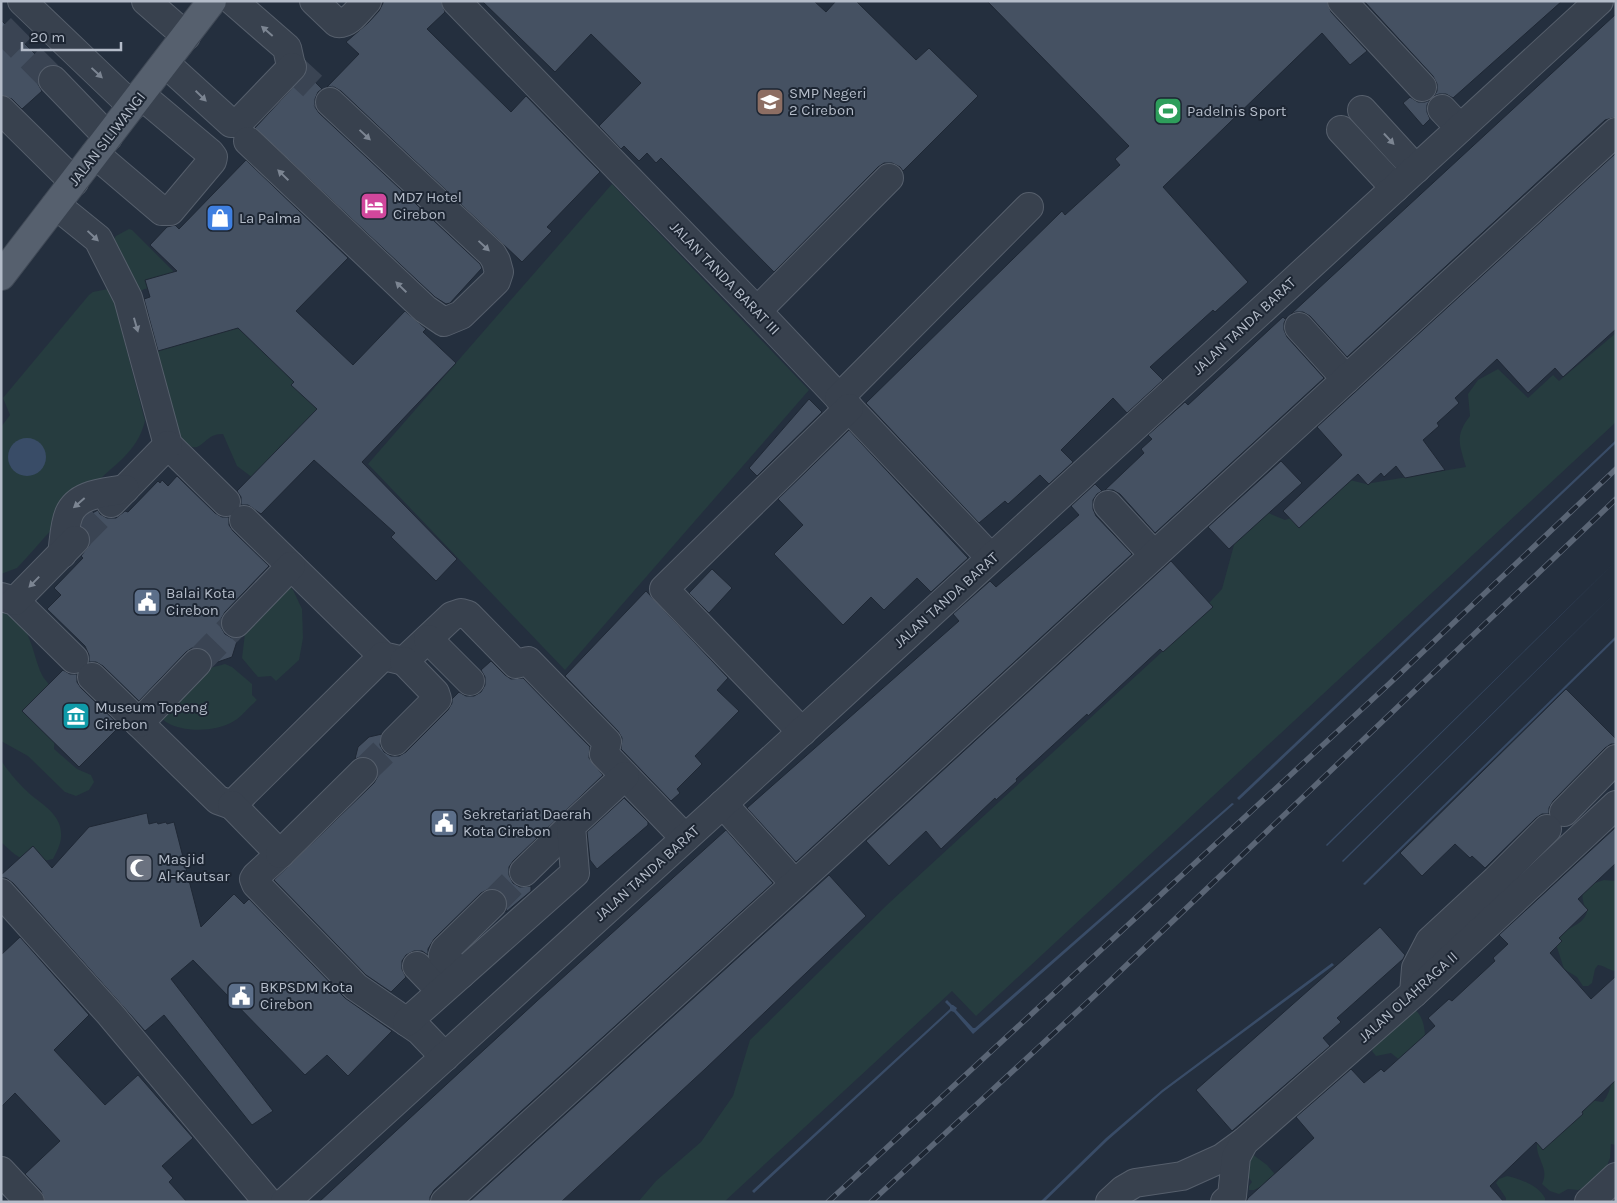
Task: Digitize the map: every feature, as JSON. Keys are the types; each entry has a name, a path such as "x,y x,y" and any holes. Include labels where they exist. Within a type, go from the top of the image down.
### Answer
{"main road":[{"name":"JALAN SILIWANGI","path":"1,276 212,1"}],"street":[{"path":"146,1 186,36"},
{"path":"165,63 230,123 236,123 241,120 292,66 287,48 233,1"},
{"path":"314,1 337,23 342,24 367,1"},
{"name":"JALAN TANDA BARAT III","path":"456,1 757,311 991,558"},
{"path":"1342,1 1422,87"},
{"name":"JALAN TANDA BARAT","path":"281,1200 445,1057 991,558 1096,491 1287,314 1395,188 1599,1"},
{"path":"36,6 136,101 210,153 213,157 212,161 170,211 162,211 102,146 53,80"},
{"path":"248,141 424,309 444,322 461,315 496,281 499,272 492,254 330,102"},
{"path":"1442,109 1460,128"},
{"path":"1,110 74,182"},
{"path":"1362,110 1416,169"},
{"path":"1341,130 1395,188"},
{"path":"444,1202 795,884 1616,132"},
{"path":"757,311 889,178"},
{"path":"56,205 98,240 120,279 128,298 168,445 291,566 393,659 435,692 437,699 395,741"},
{"path":"802,732 664,589 844,403 1029,207"},
{"path":"1287,314 1346,379"},
{"path":"168,445 117,497 84,498 75,506 69,515 70,546 8,599 83,668 218,800 232,805 280,854"},
{"path":"1096,491 1154,555"},
{"path":"236,623 291,566"},
{"path":"232,805 393,659 428,639 452,616 460,613 468,615 516,664 528,661 607,742 604,754 685,838"},
{"path":"428,639 470,681"},
{"path":"139,723 197,663"},
{"path":"1414,993 1416,968 1430,942 1496,880 1616,759"},
{"path":"363,772 254,879 256,884 356,987 420,1031 445,1057"},
{"path":"524,872 625,776"},
{"path":"723,804 795,884"},
{"name":"JALAN OLAHRAGA II","path":"1226,1202 1232,1196 1236,1157 1244,1142 1414,993 1616,805"},
{"path":"407,1022 576,873 571,826"},
{"path":"1,893 281,1200"},
{"path":"451,983 443,954 445,950 492,904"},
{"path":"417,966 451,983"},
{"path":"1110,1202 1123,1190 1136,1183 1182,1176 1222,1158 1244,1142"},
{"path":"1,1171 30,1202"},
{"path":"1589,1202 1616,1177"}],"green space":[{"path":"612,184 809,390 565,670 368,464"},
{"path":"129,229 173,271 175,276 166,286 144,289 137,294 111,243 116,236"},
{"path":"108,289 113,297 145,421 141,432 131,450 73,506 17,568 1,574 1,427 10,415 3,398 89,295 93,292"},
{"path":"237,320 327,403 253,478 237,466 223,434 215,435 197,447 187,444 179,436 150,332 153,329"},
{"path":"1616,333 1616,422 976,1016 952,991 724,1202 638,1202 656,1181 701,1142 733,1096 750,1040 888,904 1175,640 1222,589 1234,545 1246,517 1261,510 1285,520 1322,507 1350,480 1366,484 1466,467 1460,447 1460,435 1470,416 1468,394 1478,380 1498,369 1528,398 1553,375 1559,381"},
{"path":"283,580 293,590 302,609 303,638 299,660 276,681 271,676 258,677 242,658 247,617"},
{"path":"1,612 19,623 25,630 42,675 53,691 56,714 54,749 77,769 91,775 94,782 89,790 76,796 65,792 28,756 1,741"},
{"path":"225,664 232,667 252,684 252,695 257,700 237,719 227,725 200,730 173,726 166,722 158,713 191,673"},
{"path":"1,760 19,783 56,818 61,830 61,840 53,859 45,861 25,860 13,853 1,842"},
{"path":"1604,880 1616,881 1616,971 1598,965 1595,969 1592,983 1588,986 1583,986 1577,977 1564,969 1555,941 1563,932 1585,917 1587,912 1583,899 1584,891 1591,885"},
{"path":"1415,1010 1422,1020 1425,1039 1407,1066 1391,1053 1376,1056 1372,1051 1377,1043"},
{"path":"1616,1056 1616,1145 1611,1144 1610,1158 1606,1168 1600,1176 1583,1188 1578,1190 1568,1189 1559,1194 1550,1191 1542,1184 1544,1169 1538,1154 1537,1144 1588,1100 1603,1102 1611,1086"},
{"path":"1252,1154 1267,1165 1299,1202 1262,1186 1249,1190 1252,1182 1245,1172"},
{"path":"1507,1176 1533,1186 1542,1193 1545,1202 1506,1202 1506,1198 1496,1183 1499,1179"}],"water":[{"path":"27,438 41,443 46,457 41,471 27,476 13,471 8,457 13,443"},
{"path":"1616,440 1616,443 1239,800 1237,798"},
{"path":"1616,561 1327,846 1326,845"},
{"path":"1616,592 1343,862 1342,861"},
{"path":"1616,636 1616,639 1365,885 1363,884"},
{"path":"1232,803 1234,804 973,1034 951,1011 754,1193 752,1191 950,1009 945,1002 947,1000 975,1028"},
{"path":"1332,963 1334,965 1163,1092 1108,1140 1044,1202 1040,1202 1106,1138 1162,1090"}],"building":[{"path":"384,1 441,1 445,12 427,29 511,112 526,96 600,172 547,227 552,231 522,262 341,91 334,87 327,87 359,54 346,42 368,23 379,11"},
{"path":"482,1 814,1 826,12 836,1 856,1 916,60 929,48 978,96 903,171 892,163 884,163 878,167 774,272 661,158 656,163 647,153 639,161 624,146 621,149 599,126 641,83 591,34 555,72"},
{"path":"987,1 1327,1 1331,12 1367,51 1350,65 1322,33 1163,187 1248,282 1215,312 1213,310 1150,367 1163,380 1127,413 1113,398 1061,450 1073,462 1049,484 1040,475 1008,504 1005,501 979,523 866,403 1062,211 1065,215 1120,165 1115,159 1129,146"},
{"path":"1364,1 1562,1 1453,98 1446,94 1434,96 1437,91 1437,84 1433,76"},
{"path":"1616,14 1616,117 1605,120 1347,357 1310,316 1303,312 1291,314"},
{"path":"1,20 47,66 42,69 38,76 38,84 42,91 22,109 12,99 1,95"},
{"name":"MD7 Hotel Cirebon","path":"306,73 322,89 318,92 315,99 315,107 319,113 480,264 482,268 450,303 446,304 435,297 255,128"},
{"path":"1410,97 1418,102 1430,100 1427,105 1427,112 1430,119 1423,126 1403,103"},
{"path":"1616,153 1616,329 1563,377 1555,368 1528,393 1497,359 1455,398 1459,403 1437,423 1439,426 1423,440 1445,470 1405,478 1396,466 1384,477 1381,473 1368,485 1358,474 1299,528 1283,511 1342,455 1317,427"},
{"path":"246,160 348,258 296,311 353,365 405,311 426,329 423,332 456,363 362,462 457,559 436,581 391,537 395,533 314,460 261,514 248,505 241,505 241,497 237,491 317,409 291,385 294,382 238,328 158,351 144,299 150,297 145,280 177,271 150,245 167,227 175,225 179,229"},
{"path":"1283,317 1285,319 1287,317 1284,323 1284,330 1287,337 1324,378 1155,533 1120,494 1113,490 1105,490 1144,453 1141,449 1152,439 1148,435 1185,402 1188,405"},
{"path":"809,399 822,412 757,476 749,468"},
{"path":"849,430 968,558 931,592 917,578 884,610 871,597 843,625 774,554 803,525 778,499"},
{"path":"1281,461 1302,483 1229,549 1208,527"},
{"name":"Balai Kota Cirebon","path":"177,476 215,513 222,517 229,517 229,525 233,531 269,566 225,612 221,619 221,627 225,634 232,638 238,638 232,657 212,664 212,658 207,651 200,648 192,648 139,701 103,666 96,662 89,662 89,655 85,646 47,609 61,595 54,588 83,558 81,556 90,544 90,535 82,526 85,517 98,510 100,514 107,518 116,518 125,511 128,512 158,481 160,483 162,480 168,486"},
{"path":"1095,484 1102,491 1093,500 1093,509 1096,516 1132,554 796,862 747,808 959,621 953,614 990,581 996,587 1079,515 1071,506"},
{"path":"1171,561 1213,607 1163,652 1160,649 941,849 926,831 889,866 866,841"},
{"path":"712,569 732,588 709,613 689,593"},
{"path":"646,591 728,678 717,690 739,711 695,756 702,764 677,789 680,793 671,801 621,749 622,738 618,731 565,676"},
{"name":"Sekretariat Daerah Kota Cirebon","path":"491,661 511,679 523,678 590,747 589,758 603,775 509,867 509,875 513,883 520,887 531,886 531,891 506,912 507,901 503,893 497,889 489,889 481,893 434,939 428,949 428,955 422,951 414,951 406,955 402,961 402,969 406,977 391,992 366,975 274,880 374,783 378,776 378,768 374,761 368,757 355,759 358,747 369,737 382,734 380,745 384,752 391,756 399,756 406,752 448,710 452,699 459,692 466,696 474,696 481,692 485,685 485,677 481,670"},
{"path":"63,670 70,674 77,674 77,682 81,688 120,726 79,767 22,711"},
{"path":"1566,689 1616,739 1616,744 1611,744 1605,748 1553,801 1549,808 1549,814 1542,814 1536,818 1485,868 1472,856 1470,858 1455,844 1422,876 1400,853"},
{"path":"624,798 648,822 648,825 597,869 590,860 587,832"},
{"path":"147,813 149,824 174,822 201,927 234,894 244,904 249,899 345,998 392,1031 348,1076 327,1055 305,1075 193,960 171,979 273,1111 252,1125 164,1015 145,1031 13,883 6,878 1,878 1,875 33,846 52,868 89,827"},
{"path":"1616,827 1616,863 1578,899 1588,910 1559,938 1562,941 1550,953 1591,999 1616,976 1616,1080 1582,1112 1583,1114 1543,1150 1536,1142 1490,1186 1504,1202 1246,1202 1248,1198 1314,1138 1296,1117 1351,1069 1364,1083 1381,1069 1384,1072 1435,1026 1428,1018 1449,999 1452,1001 1495,961 1493,958 1508,944 1499,935"},
{"path":"726,830 773,883 434,1190 430,1197 430,1202 319,1202 537,1001"},
{"path":"829,875 866,916 561,1202 469,1202"},
{"path":"1380,927 1405,955 1403,959 1337,1018 1341,1022 1323,1038 1330,1046 1232,1131 1196,1090"},
{"path":"20,937 89,1015 54,1050 105,1105 138,1075 193,1138 162,1166 173,1178 169,1182 187,1202 45,1202 41,1191 25,1174 60,1141 15,1093 1,1107 1,955"}],"tunnel":[{"path":"1,28 53,80"},
{"path":"292,67 330,102"},
{"path":"78,537 109,506"},
{"path":"197,663 236,623"},
{"path":"363,772 395,741"},
{"path":"492,904 524,872"}],"railway":[{"path":"828,1202 1389,684 1616,469"},
{"path":"871,1202 1092,998 1616,499"}],"place":[{"name":"SMP Negeri 2 Cirebon","path":"770,102"},
{"name":"Padelnis Sport","path":"1168,111"},
{"name":"MD7 Hotel Cirebon","path":"374,206"},
{"name":"La Palma","path":"220,218"},
{"name":"Balai Kota Cirebon","path":"147,602"},
{"name":"Museum Topeng Cirebon","path":"76,716"},
{"name":"Sekretariat Daerah Kota Cirebon","path":"444,823"},
{"name":"Masjid Al-Kautsar","path":"139,868"},
{"name":"BKPSDM Kota Cirebon","path":"241,996"}]}
